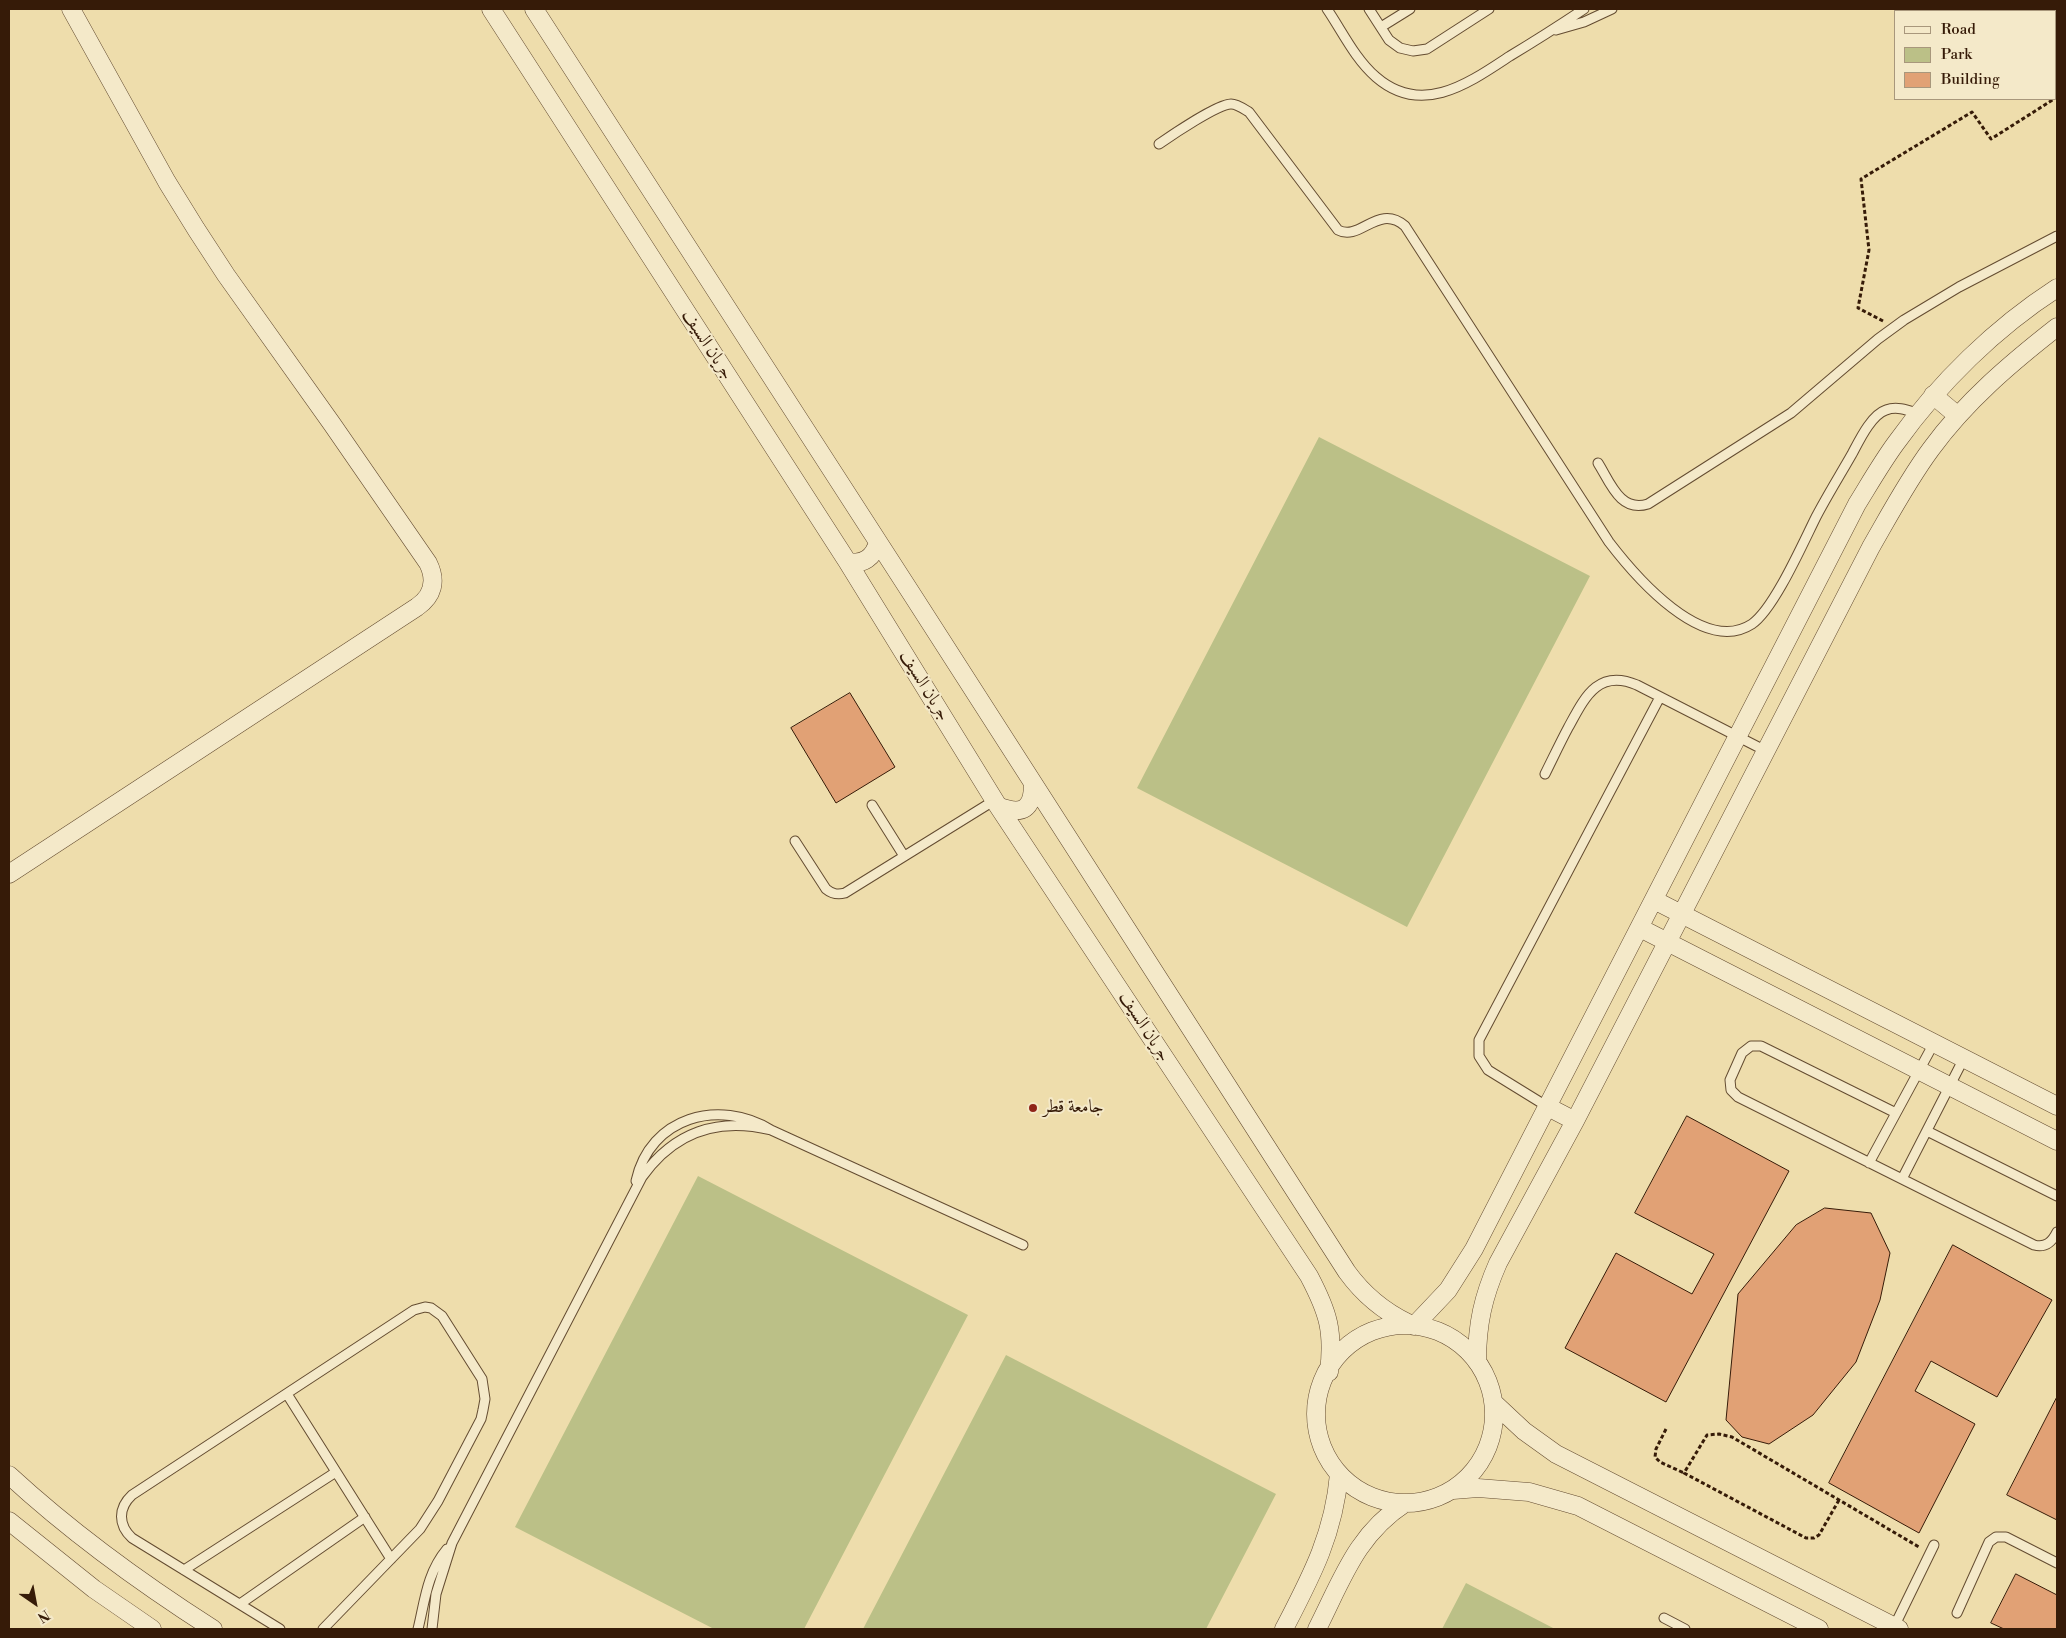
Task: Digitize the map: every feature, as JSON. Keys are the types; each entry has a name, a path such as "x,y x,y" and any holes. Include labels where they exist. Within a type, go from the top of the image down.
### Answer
{"street":[{"path":"9,874 418,608 430,596 434,579 432,570 418,547 231,283 196,229 167,182 71,9"},
{"name":"جريان السيف","path":"491,9 847,561 996,803 1309,1276 1321,1298 1332,1339 1329,1372"},
{"name":"جريان السيف","path":"534,9 1347,1272 1372,1300 1395,1317 1411,1325"},
{"path":"1411,1325 1448,1290 1462,1270 1548,1107 1857,504 1896,443 1933,395 2001,330 2057,288"},
{"path":"1477,1362 1477,1336 1481,1311 1488,1286 1498,1263 1575,1122 1897,500 1931,448 1958,416 2014,360 2057,326"},
{"path":"1933,395 1958,416"},
{"path":"847,561 853,563 863,562 872,556 878,542"},
{"path":"996,803 1012,811 1021,810 1031,804 1033,783"},
{"path":"1654,900 2057,1106"},
{"path":"1640,928 2057,1141"},
{"path":"1548,1107 1575,1122"},
{"path":"1411,1325 1443,1334 1456,1341 1477,1362 1490,1387 1493,1402 1493,1431 1486,1452 1474,1470 1453,1490 1430,1500 1405,1503 1376,1499 1362,1492 1339,1474 1322,1448 1316,1418 1320,1388 1335,1360 1357,1340 1370,1333 1411,1325"},
{"path":"1493,1402 1524,1431 1556,1454 1896,1628"},
{"path":"1284,1629 1324,1546 1334,1512 1339,1474"},
{"path":"9,1476 36,1500 115,1562 213,1629"},
{"path":"1453,1490 1487,1488 1529,1492 1578,1506 1819,1629"},
{"path":"1317,1629 1364,1540 1385,1517 1405,1503"},
{"path":"9,1521 94,1589 152,1629"}],"lane":[{"path":"1327,9 1366,68 1388,86 1415,94 1429,95 1457,89 1584,9"},
{"path":"1369,9 1389,40 1400,48 1413,51 1420,51 1433,45 1489,9"},
{"path":"1381,28 1410,9"},
{"path":"1551,31 1584,22 1612,9"},
{"path":"1158,144 1218,108 1231,104 1249,112 1338,230 1344,233 1353,231 1381,218 1399,221 1405,226 1609,542 1649,590 1667,605 1694,622 1712,629 1728,632 1742,629 1752,624 1761,616 1780,586 1865,431 1877,416 1884,410 1898,408 1919,414"},
{"path":"1598,463 1616,494 1624,502 1636,506 1648,504 1791,413 1894,327 1959,287 2057,236"},
{"path":"1545,774 1586,696 1598,686 1613,680 1629,682 1766,751"},
{"path":"1548,1107 1488,1070 1479,1056 1479,1040 1660,697"},
{"path":"795,842 826,889 834,894 845,894 904,856 996,803"},
{"path":"872,806 904,856"},
{"path":"1869,1163 1934,1043"},
{"path":"1896,1113 1761,1046 1750,1046 1742,1053 1730,1080 1731,1090 1734,1094 2034,1245 2040,1246 2050,1243 2057,1232"},
{"path":"1902,1179 1964,1058"},
{"path":"634,1191 641,1164 648,1152 667,1132 692,1118 705,1115 733,1114 746,1117 1024,1245"},
{"path":"418,1629 425,1590 436,1565 452,1543 634,1191 652,1163 663,1152 691,1134 722,1125 755,1126 771,1130"},
{"path":"1926,1131 2057,1196"},
{"path":"280,1629 132,1538 122,1525 121,1517 126,1501 132,1495 414,1310 425,1307 431,1308 442,1316 482,1379 485,1389 481,1419 434,1508 420,1529 323,1629"},
{"path":"287,1394 391,1559"},
{"path":"184,1570 336,1472"},
{"path":"240,1604 365,1517"},
{"path":"1957,1613 1989,1542 1996,1537 2006,1537 2057,1563"},
{"path":"432,1629 436,1594 452,1543"},
{"path":"1896,1628 1932,1549"},
{"path":"1664,1618 1685,1629"}],"path":[{"path":"1894,327 1858,308 1868,250 1861,178 1972,112 1991,139 2052,100"},
{"path":"1666,1429 1656,1449 1655,1457 1660,1462 1806,1538 1814,1538 1819,1535 1839,1500"},
{"path":"1684,1474 1707,1435 1719,1434 1732,1437 1839,1500 1932,1549"}],"green space":[{"path":"1319,437 1590,576 1407,927 1137,788"},
{"path":"698,1176 968,1315 804,1629 714,1629 515,1527"},
{"path":"1006,1355 1276,1494 1206,1629 863,1629"},
{"path":"1466,1583 1555,1629 1442,1629"}],"building":[{"path":"850,693 895,767 836,803 791,728"},
{"path":"1687,1116 1789,1171 1666,1402 1565,1348 1616,1253 1692,1294 1714,1254 1635,1213"},
{"path":"1825,1208 1871,1213 1890,1253 1880,1300 1856,1362 1813,1415 1769,1444 1742,1437 1726,1420 1738,1294 1796,1225"},
{"path":"1953,1245 2052,1300 1997,1397 1931,1361 1915,1391 1975,1424 1919,1533 1829,1483"},
{"path":"2057,1397 2057,1520 2007,1495"},
{"path":"2016,1574 2057,1595 2057,1629 2004,1629 1991,1623"}],"place":[{"name":"جامعة قطر","path":"1033,1108"}]}
